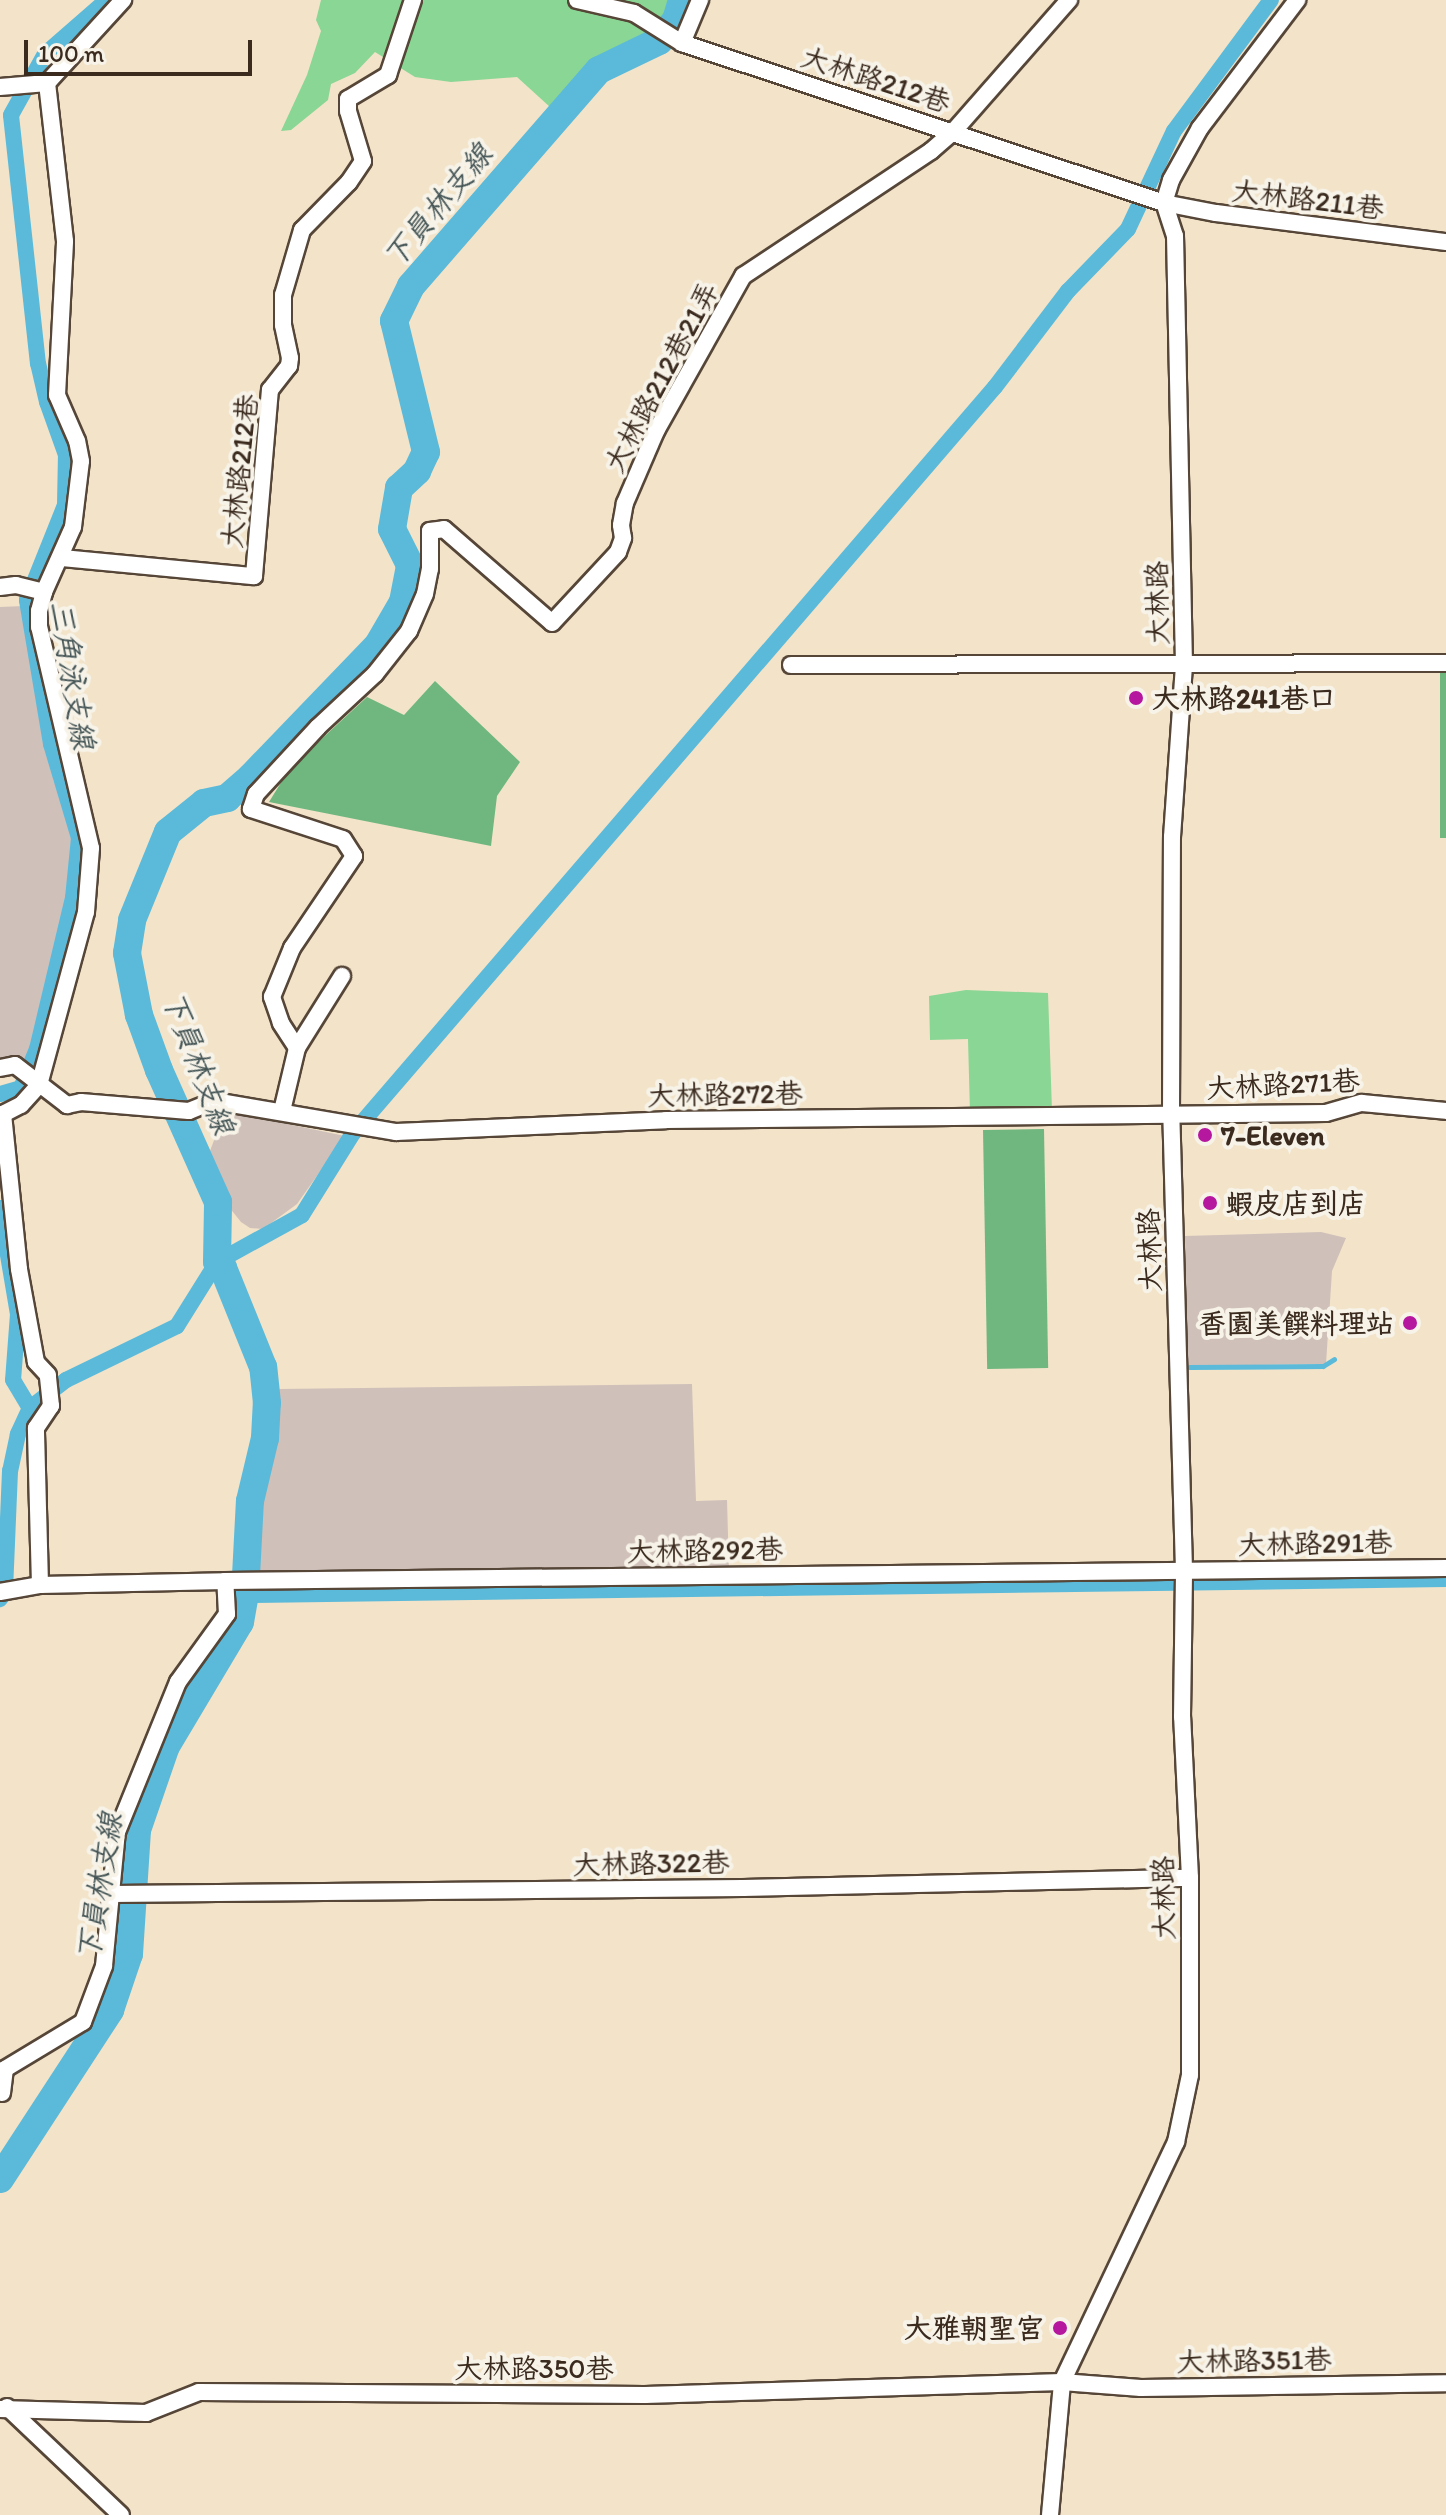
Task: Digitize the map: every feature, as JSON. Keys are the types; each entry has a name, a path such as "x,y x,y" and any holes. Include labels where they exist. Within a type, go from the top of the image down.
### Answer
{"street":[{"path":"0,87 47,83 123,0"},
{"name":"大林路212巷","path":"62,558 254,576 270,390 289,366 290,358 283,325 283,295 302,230 349,182 363,161 348,111 348,99 388,75 413,0"},
{"name":"大林路212巷","path":"577,0 634,13 682,43 1164,203"},
{"path":"682,43 700,0"},
{"name":"大林路212巷21弄","path":"297,1048 281,1023 272,997 292,948 354,856 343,839 251,809 256,794 375,674 409,631 425,594 430,569 430,531 444,529 552,623 618,552 623,538 621,525 625,503 656,431 743,276 931,151 953,132 1069,0"},
{"path":"1164,203 1171,180 1200,128 1297,0"},
{"path":"40,1585 36,1428 51,1406 48,1375 36,1362 19,1269 3,1114 21,1105 39,1085 86,912 91,848 39,627 44,592 62,558 73,527 81,461 77,441 57,395 65,241 47,83"},
{"name":"大林路211巷","path":"1164,203 1216,213 1446,242"},
{"name":"大林路","path":"1050,2515 1062,2382 1178,2132 1190,2075 1190,1878 1182,1717 1184,1570 1171,1115 1172,837 1184,665 1175,236 1164,203"},
{"path":"0,587 16,585 44,592"},
{"path":"791,665 1446,663"},
{"path":"282,1111 297,1048 342,976"},
{"name":"大林路272巷","path":"0,1068 15,1065 67,1105 81,1102 189,1111 214,1101 396,1132 666,1120 1171,1115"},
{"name":"大林路271巷","path":"1171,1115 1326,1113 1362,1103 1446,1111"},
{"name":"大林路291巷","path":"1184,1570 1446,1568"},
{"name":"大林路292巷","path":"0,1592 40,1585 225,1581 1184,1570"},
{"path":"2,2093 5,2069 83,2022 104,1966 117,1832 178,1682 227,1614 225,1581"},
{"name":"大林路322巷","path":"112,1894 743,1888 1190,1878"},
{"name":"大林路351巷","path":"1062,2382 1141,2388 1446,2383"},
{"name":"大林路350巷","path":"3,2406 146,2413 199,2392 645,2395 1062,2382"},
{"path":"3,2406 121,2515"}],"shaded area":[{"path":"24,606 54,782 62,791 77,860 34,1065 0,1069 0,607"},
{"path":"225,1111 345,1136 297,1204 263,1229 250,1228 241,1222 225,1202 207,1159"},
{"path":"1321,1232 1346,1238 1332,1271 1326,1364 1187,1366 1185,1236"},
{"path":"692,1384 696,1501 727,1500 729,1570 254,1577 258,1507 279,1389"}],"green space":[{"path":"321,0 673,0 668,15 652,33 597,65 550,107 517,77 451,82 415,77 375,52 355,73 331,84 328,100 291,130 281,131 307,75 321,31 316,20"},
{"path":"1440,667 1446,667 1446,838 1440,838"},
{"path":"435,681 520,762 497,796 491,846 269,802 290,768 367,697 404,715"},
{"path":"966,990 1048,993 1052,1111 970,1113 968,1039 930,1040 929,996"},
{"path":"1044,1129 1048,1368 987,1369 983,1130"}],"waterway":[{"name":"三角泳支線","path":"0,1094 21,1088 37,1049 73,898 79,838 51,744 27,600 65,505 66,455 47,402 38,364 11,115 45,54 107,0"},
{"name":"下員林支線","path":"0,2179 110,2010 129,1954 137,1830 166,1746 240,1622 245,1595 250,1501 265,1438 267,1403 263,1367 223,1268 217,1262 218,1202 159,1070 139,1015 127,953 132,920 168,832 204,803 227,798 251,777 378,645 403,602 410,565 392,529 399,488 417,471 426,452 394,321 411,286 599,70 659,41 676,20 682,0"},
{"path":"30,1408 66,1380 177,1326 217,1262 302,1215 353,1133 995,387 1068,291 1128,229 1174,131 1271,0"},
{"name":"三角泳支線","path":"0,1208 18,1314 13,1380 30,1408 18,1434 10,1471 5,1592 0,1599"},
{"path":"1189,1367 1323,1366 1334,1359"},
{"path":"245,1595 1446,1579"}],"place":[{"name":"大林路241巷口","path":"1136,698"},
{"name":"7-Eleven","path":"1205,1135"},
{"name":"蝦皮店到店","path":"1210,1203"},
{"name":"香園美饌料理站","path":"1410,1323"},
{"name":"大雅朝聖宮","path":"1060,2328"}]}
